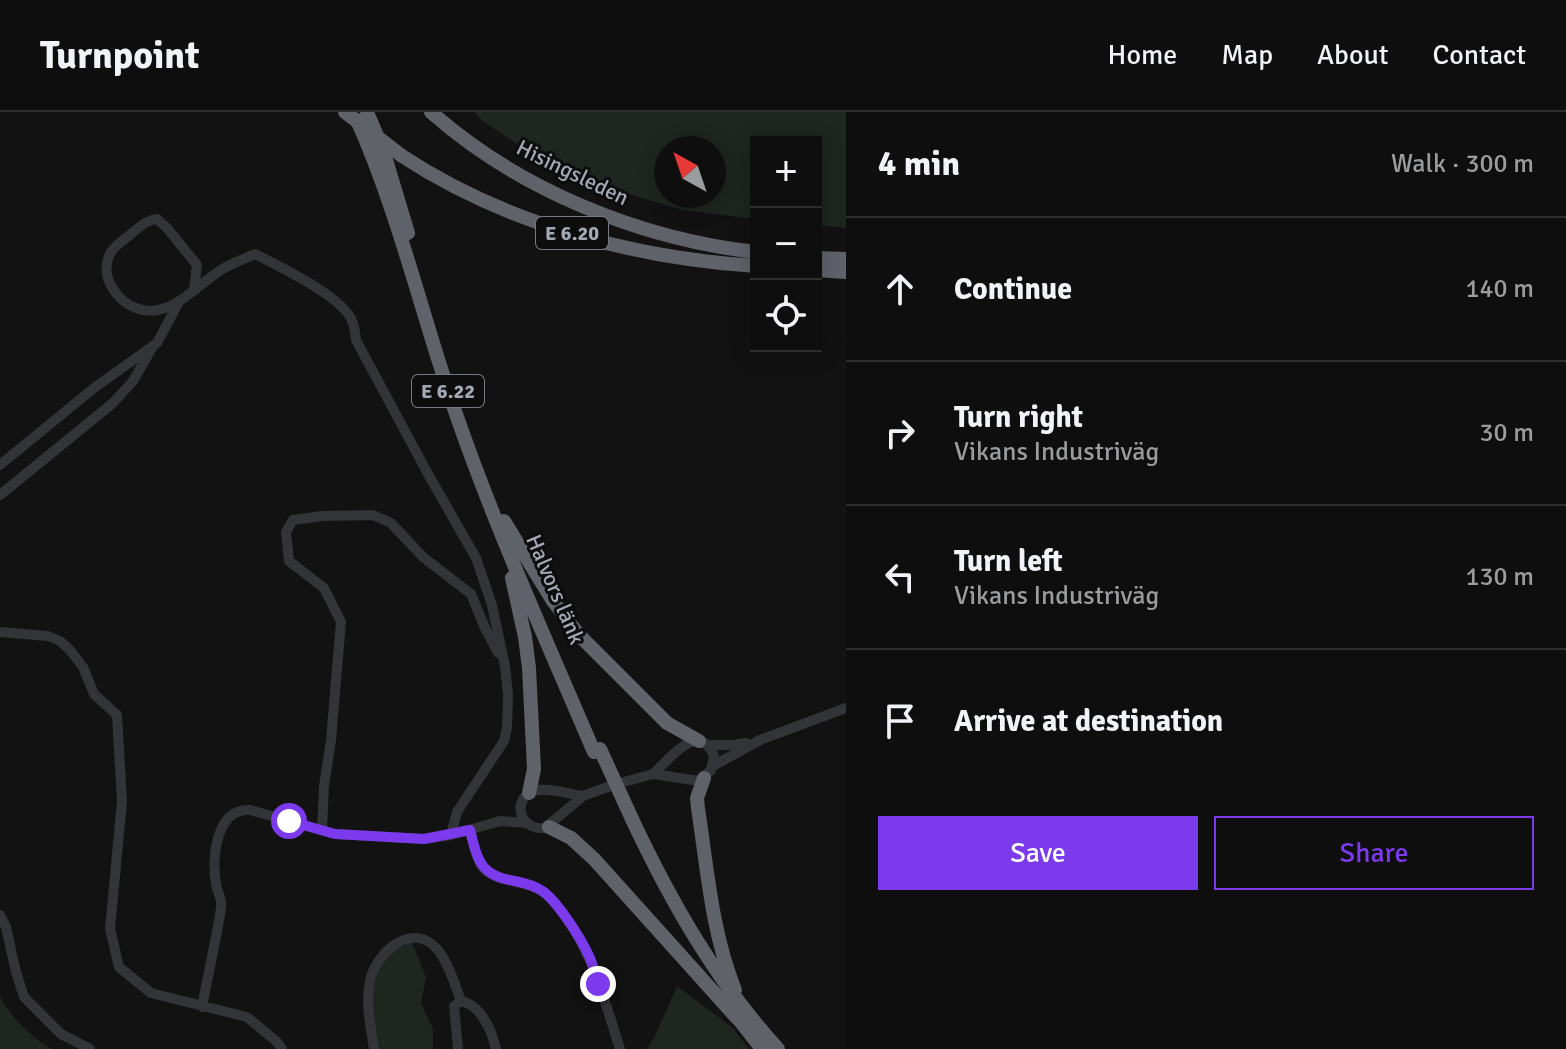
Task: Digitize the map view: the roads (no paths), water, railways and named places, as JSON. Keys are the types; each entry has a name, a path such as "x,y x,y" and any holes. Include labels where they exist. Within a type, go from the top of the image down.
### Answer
{"highway":[{"name":"E 6.20","path":"345,112 425,171 523,217 581,236 643,251 750,265"},
{"name":"Halvors länk","path":"353,112 385,191 457,417 503,539 674,919 737,1018 762,1049"},
{"name":"Halvors länk","path":"367,112 387,165 463,413 597,751"},
{"name":"Hisingsleden","path":"431,112 503,165 570,200 645,229 750,251"},
{"path":"822,258 846,259"},
{"path":"822,270 846,272"},
{"name":"E 6.22","path":"504,521 546,590 579,635 667,723 703,743"},
{"name":"E 6.22","path":"503,539 529,668 534,769 526,797"},
{"name":"E 6.22","path":"704,778 697,798 707,870 724,959 739,1001"},
{"name":"Halvors länk","path":"629,820 687,927 722,980 778,1049"},
{"name":"E 6.22","path":"549,827 571,838 594,859 737,1018"}],"street":[{"path":"194,289 197,265 157,219 148,220 109,253 106,269 110,285 123,300 139,309 155,311 179,302 225,267 255,254 337,302 352,319 356,340 476,558 492,605 505,666 507,728 504,741 457,812 451,835"},
{"path":"0,495 113,403 133,381 179,302"},
{"path":"0,465 94,388 153,345"},
{"path":"322,830 341,622 324,588 289,561 286,532 293,520 373,515 391,523 423,557 471,594 505,666"},
{"path":"0,632 39,634 60,641 83,667 94,694 117,715 122,801 110,929 119,967 151,993 247,1017 282,1049"},
{"path":"713,766 760,740 846,708"},
{"path":"549,827 583,796 653,774 687,743 733,745 760,740"},
{"path":"703,743 714,756 713,766"},
{"name":"E 6.22","path":"704,778 713,766"},
{"path":"653,774 693,781 704,778"},
{"path":"500,821 526,797 543,789 583,796"},
{"name":"E 6.22","path":"526,797 521,812 527,823 540,829 549,827"},
{"path":"202,1007 222,903 216,886 216,840 222,825 241,809 335,834 424,839 500,821 527,823"},
{"path":"470,830 486,871 502,879 529,884 544,892 563,913 588,954 620,1049"},
{"path":"0,915 24,997 61,1034 90,1049"},
{"path":"374,1049 368,1011 369,984 383,953 397,943 405,940 430,943 438,951 461,1001"},
{"path":"458,1049 454,1006 461,1001 469,1003 482,1017 496,1049"}]}
